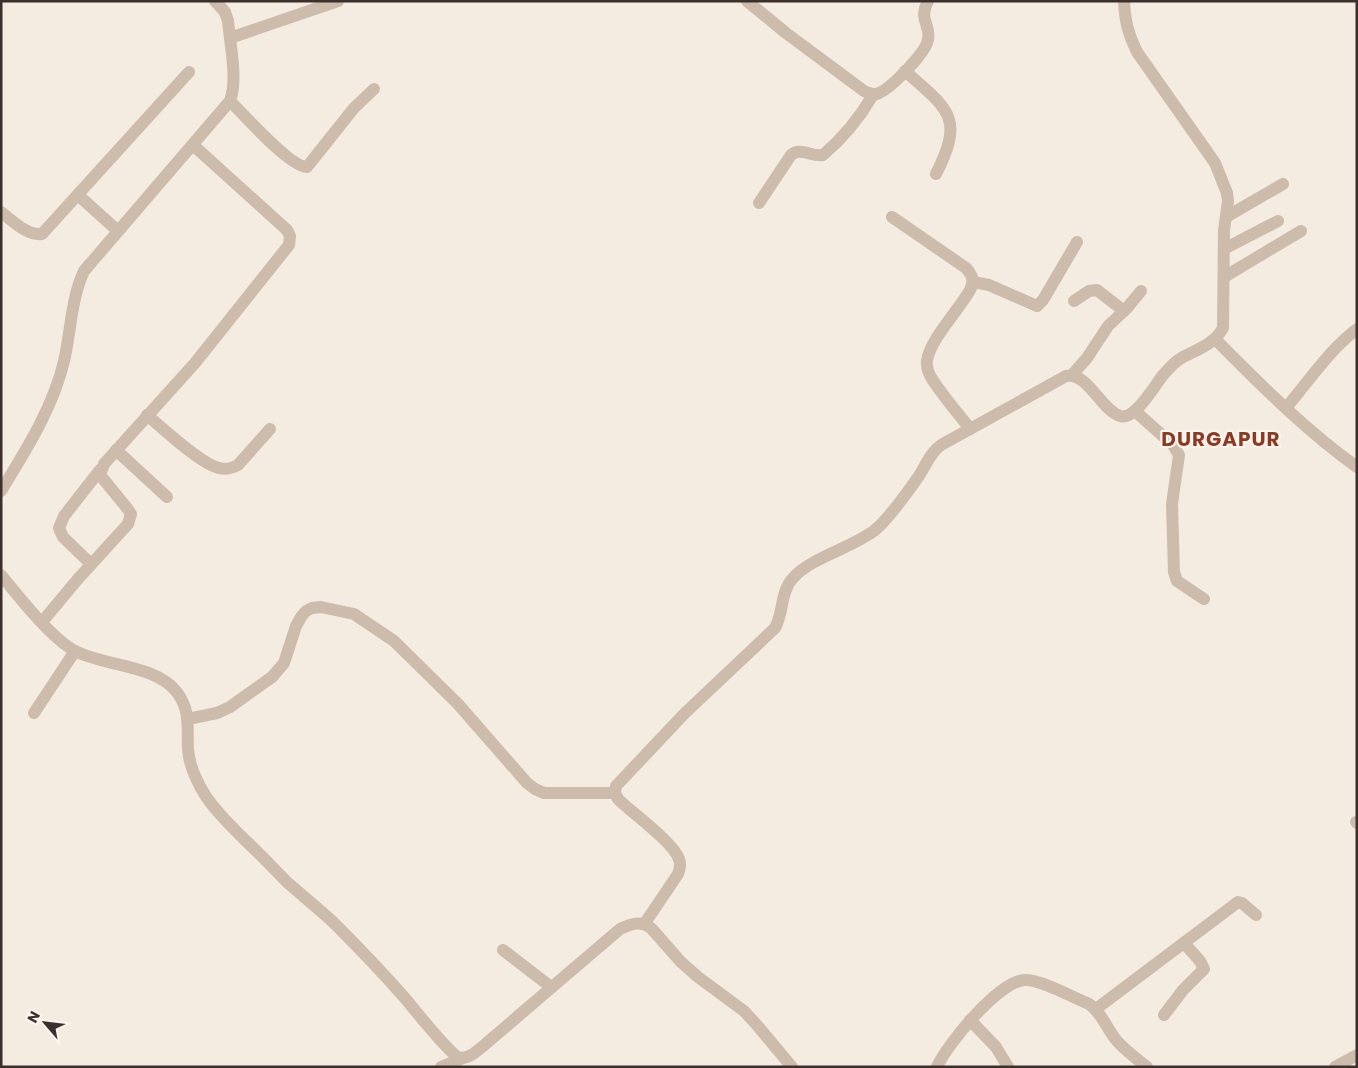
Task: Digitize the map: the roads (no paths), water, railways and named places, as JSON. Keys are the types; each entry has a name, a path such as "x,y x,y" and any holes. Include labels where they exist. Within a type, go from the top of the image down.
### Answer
{"street":[{"path":"1,491 34,435 58,380 64,360 75,295 84,271 230,101 233,78 228,20 215,1"},
{"path":"230,38 338,1"},
{"path":"747,1 786,33 864,91 873,95"},
{"path":"759,203 791,155 799,151 822,155 853,124 873,95 879,93 905,71 927,44 928,35 923,16 924,8 928,1"},
{"path":"1072,375 1082,381 1120,416 1125,417 1135,411 1175,363 1215,338 1223,328 1224,249 1228,193 1215,163 1137,52 1128,34 1124,1"},
{"path":"905,71 942,104 950,121 949,144 936,174"},
{"path":"1,212 30,232 37,235 42,234 189,72"},
{"path":"230,101 283,153 299,165 307,167 354,108 374,89"},
{"path":"91,564 60,532 60,525 64,516 116,450 195,363 284,253 290,240 287,230 193,145"},
{"path":"1226,217 1283,184"},
{"path":"78,195 118,231"},
{"path":"892,216 966,268 972,275 973,282 967,296 938,337 927,360 927,368 931,378 970,429"},
{"path":"1224,249 1278,222"},
{"path":"1224,277 1301,230"},
{"path":"973,282 989,285 1036,306 1043,300 1077,242"},
{"path":"1074,301 1089,291 1097,290 1124,311"},
{"path":"645,923 678,874 679,860 670,845 618,799 615,793 620,781 679,720 775,628 780,620 785,589 792,578 814,563 876,529 919,475 936,448 1049,385 1072,375 1087,358 1108,326 1141,291"},
{"path":"1286,408 1326,360 1357,329"},
{"path":"1215,338 1286,408 1339,455 1357,467"},
{"path":"1135,411 1173,445 1179,455 1172,504 1174,572 1178,581 1204,598"},
{"path":"147,415 183,445 209,464 220,469 234,468 238,465 270,429"},
{"path":"116,450 167,496"},
{"path":"42,622 121,532 130,519 131,514 102,478 100,470"},
{"path":"1,575 42,622 61,641 75,651 160,678 176,691 184,704 188,719 188,750 190,760 197,779 214,808 288,882 333,922 450,1050 457,1057 463,1058"},
{"path":"188,719 230,707 272,678 284,663 296,626 301,617 306,611 321,606 354,614 394,641 458,704 535,789 544,793 615,793"},
{"path":"34,713 75,651"},
{"path":"1096,1009 1238,902 1242,902 1256,915"},
{"path":"445,1066 469,1056 496,1036 620,929 640,922 645,923 698,977 744,1011 792,1067"},
{"path":"1164,1015 1204,969 1200,961 1184,944"},
{"path":"503,950 552,986"},
{"path":"937,1067 946,1050 970,1020 1009,985 1017,981 1036,982 1089,1004 1096,1009 1104,1024 1117,1041 1147,1067"},
{"path":"970,1020 996,1047 1008,1067"},
{"path":"1335,1067 1357,1055"}],"district":[{"name":"DURGAPUR","path":"1221,439"}]}
